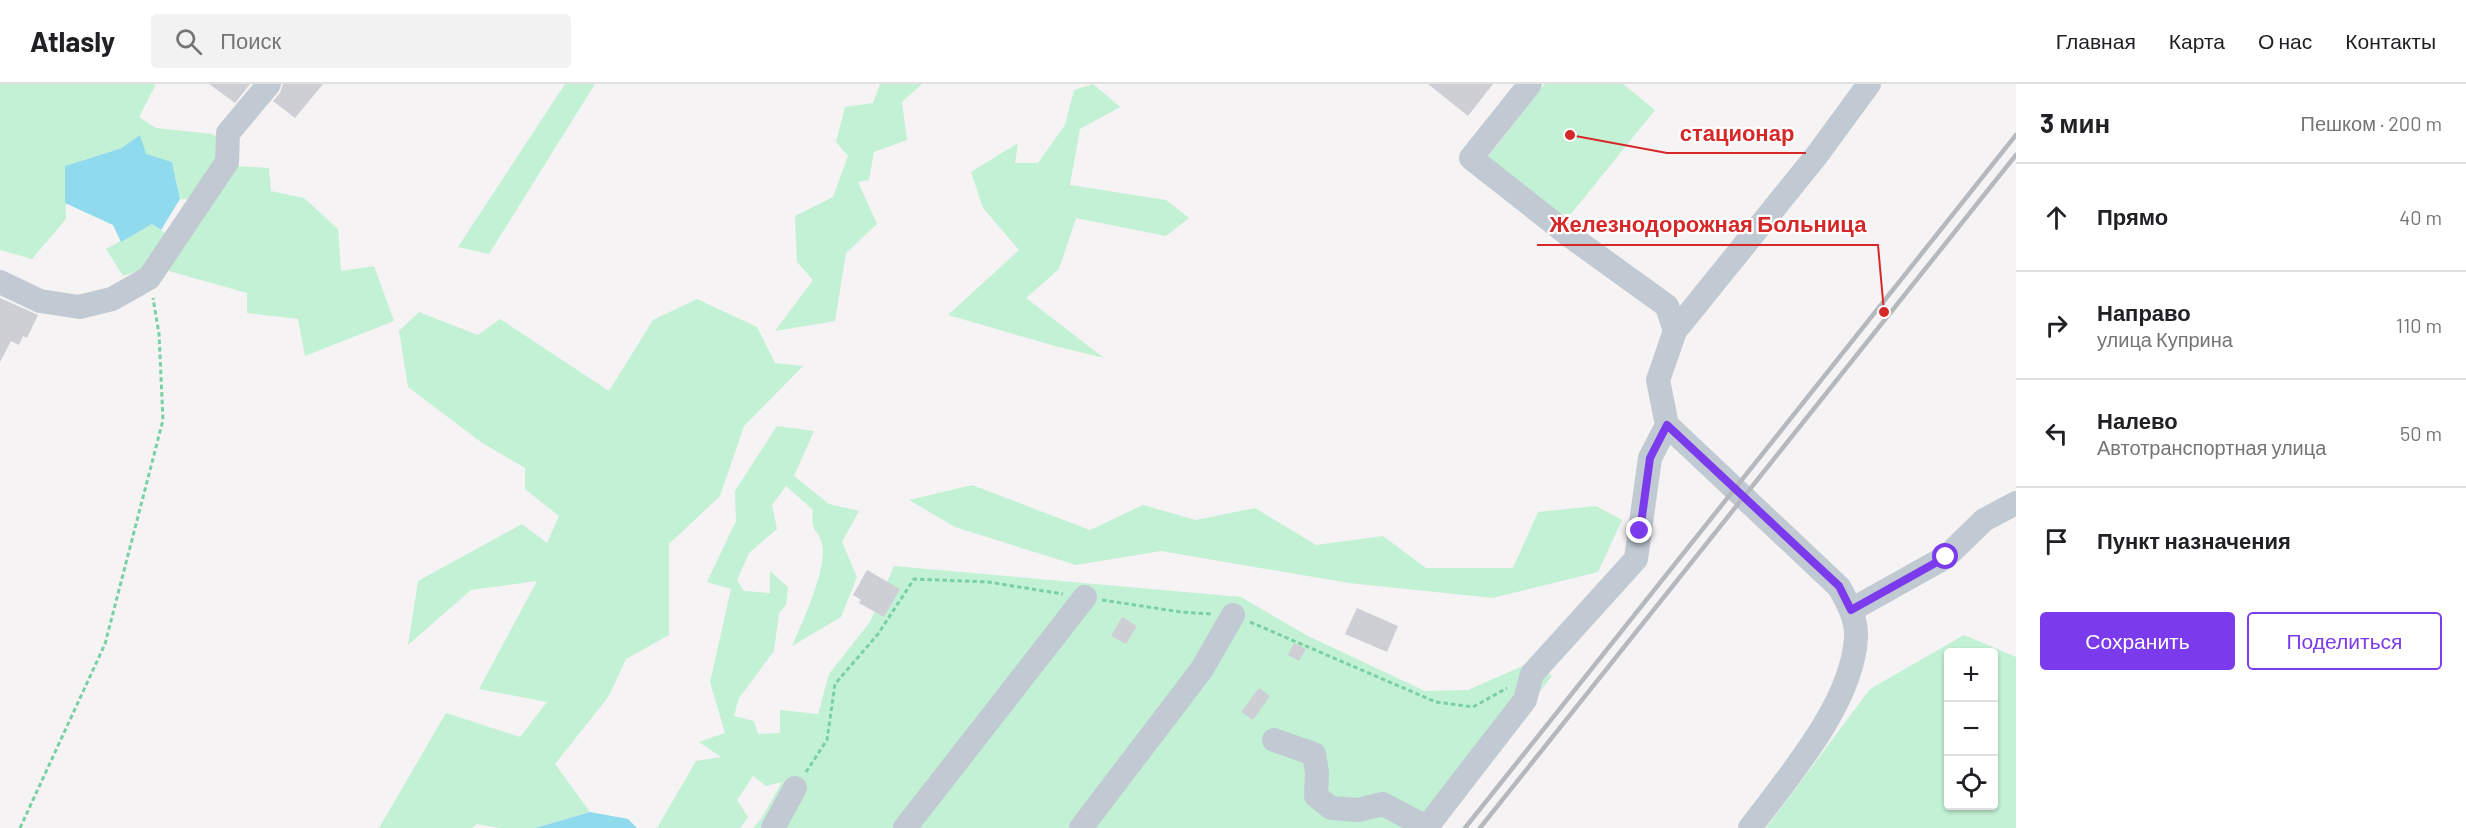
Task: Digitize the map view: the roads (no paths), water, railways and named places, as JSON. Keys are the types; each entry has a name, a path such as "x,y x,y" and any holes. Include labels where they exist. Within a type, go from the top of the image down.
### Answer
{"street":[{"path":"0,282 40,301 79,307 112,299 149,278 227,162 228,133 269,84"},
{"path":"1530,84 1471,158 1570,236 1667,306 1675,331"},
{"path":"1750,828 1819,735 1847,677 1856,638 1851,610 1839,586 1667,425 1658,380 1675,331 1817,155 1869,84"},
{"path":"1274,740 1314,754 1317,773 1316,796 1331,808 1358,810 1383,804 1426,828 1525,700 1532,674 1636,559 1650,458 1667,425"},
{"path":"1851,610 1946,557 1984,520 2016,503"},
{"path":"905,828 1015,690 1085,597"},
{"path":"1081,828 1202,669 1233,615"},
{"path":"773,828 795,788"}],"water":[{"path":"140,135 146,154 172,162 180,199 161,230 152,224 121,242 113,225 65,203 65,166 122,148"},
{"path":"590,812 628,819 637,828 535,828"}],"railway":[{"path":"1465,828 2016,135"},
{"path":"1480,828 2016,155"}],"place":[{"name":"стационар","path":"1570,135"},
{"name":"Железнодорожная Больница","path":"1884,312"}]}
